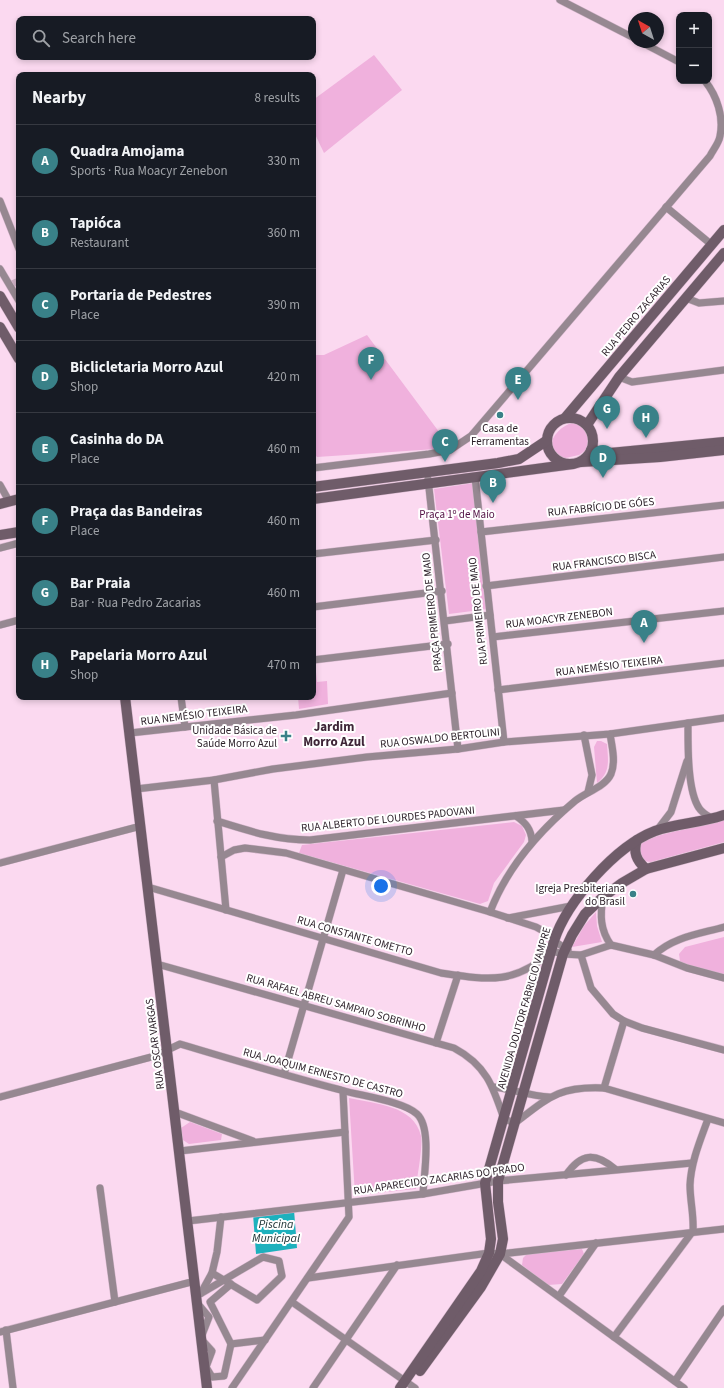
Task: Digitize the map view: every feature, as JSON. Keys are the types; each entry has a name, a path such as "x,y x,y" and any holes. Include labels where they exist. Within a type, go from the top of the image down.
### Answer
{"street":[{"path":"560,0 628,35"},
{"path":"652,48 676,60"},
{"path":"316,468 429,454 450,450 471,436 710,156 720,137 721,120 718,104 707,84"},
{"path":"0,201 16,241"},
{"path":"666,207 712,244"},
{"name":"RUA PEDRO ZACARIAS","path":"565,418 724,230"},
{"path":"587,425 619,377 724,253"},
{"path":"0,269 16,294"},
{"path":"0,296 16,323"},
{"path":"686,298 699,303 724,300"},
{"path":"0,327 16,353"},
{"path":"619,377 632,382 724,370"},
{"path":"316,487 428,477 475,477 577,463 591,450 593,437 587,425 581,420 565,418 551,426 547,433 546,441 551,456 565,464 577,463 660,457 724,450"},
{"path":"316,499 519,459 546,441"},
{"path":"591,450 610,453 724,442"},
{"path":"475,477 478,470 498,463"},
{"name":"PRAÇA PRIMEIRO DE MAIO","path":"428,477 448,644 458,749"},
{"name":"RUA PRIMEIRO DE MAIO","path":"475,477 504,742"},
{"path":"0,485 9,501"},
{"name":"RUA FABRÍCIO DE GÓES","path":"481,532 724,504"},
{"path":"0,535 16,532"},
{"path":"316,554 436,540"},
{"path":"0,548 16,544"},
{"name":"RUA FRANCISCO BISCA","path":"486,586 724,557"},
{"path":"316,606 442,591"},
{"name":"RUA MOACYR ZENEBON","path":"493,637 724,611"},
{"path":"445,621 490,615"},
{"path":"0,625 16,621"},
{"path":"316,660 448,644"},
{"name":"RUA NEMÉSIO TEIXEIRA","path":"498,690 724,663"},
{"name":"RUA NEMÉSIO TEIXEIRA","path":"130,733 452,693"},
{"name":"RUA OSCAR VARGAS","path":"125,700 195,1281 199,1299 207,1388"},
{"path":"181,700 185,727"},
{"name":"RUA OSWALDO BERTOLINI","path":"136,789 214,780 273,769 367,757 458,749 504,742 610,734 724,718"},
{"path":"688,722 688,758 695,798 699,808 713,819"},
{"path":"490,912 497,893 509,872 532,841 564,810 588,792 604,783 611,774 614,764 610,734"},
{"path":"584,735 592,775 588,792"},
{"path":"657,831 671,812 688,758"},
{"path":"214,780 226,910"},
{"name":"RUA ALBERTO DE LOURDES PADOVANI","path":"218,821 264,836 287,840 310,840 564,810"},
{"name":"AVENIDA DOUTOR FABRICIO VAMPRE","path":"489,1253 491,1239 485,1183 558,930 571,906 596,875 637,840 657,831 713,819 724,815"},
{"path":"516,816 525,823 531,831 532,841"},
{"path":"0,863 141,826"},
{"path":"286,853 287,840"},
{"path":"637,840 634,850 636,858 646,869"},
{"path":"221,857 234,850 245,848 286,853 508,918 545,932 553,946 571,953 611,945 654,955 687,968 724,978"},
{"name":"AVENIDA DOUTOR FABRICIO VAMPRE","path":"500,1254 503,1239 498,1202 498,1181 524,1093 585,914 603,897 622,883 646,869 724,848"},
{"path":"284,1074 343,870"},
{"name":"RUA CONSTANTE OMETTO","path":"148,888 441,973 477,978 496,978 520,973 538,964 553,946"},
{"path":"603,897 601,923 604,936 611,945"},
{"path":"508,918 571,906"},
{"path":"654,955 662,947 673,941 724,927"},
{"path":"571,953 591,988 613,1014 624,1021 642,1028 724,1050"},
{"name":"RUA RAFAEL ABREU SAMPAIO SOBRINHO","path":"157,964 454,1048 468,1055 481,1067 494,1087 504,1119"},
{"path":"436,1043 458,975"},
{"path":"604,1088 624,1021"},
{"name":"RUA JOAQUIM ERNESTO DE CASTRO","path":"0,1097 155,1056 180,1044 343,1091 405,1106 417,1114 423,1125 426,1136 423,1194"},
{"path":"494,1087 536,1096 549,1097"},
{"path":"504,1119 515,1122 549,1097 566,1090 577,1088 604,1088 724,1123"},
{"path":"232,1388 349,1217 343,1091"},
{"path":"175,1112 256,1142"},
{"path":"614,1337 693,1231 694,1216 690,1186 692,1162 708,1119"},
{"path":"180,1151 345,1132"},
{"path":"566,1175 573,1164 586,1157 595,1157 605,1161 615,1169"},
{"name":"RUA APARECIDO ZACARIAS DO PRADO","path":"188,1221 423,1194 498,1181 692,1162"},
{"path":"100,1188 115,1302"},
{"path":"199,1299 212,1273 217,1252 221,1217"},
{"path":"308,1278 489,1253 500,1254 693,1231 724,1229"},
{"path":"559,1296 596,1243"},
{"path":"407,1386 481,1271 489,1253"},
{"path":"500,1254 684,1388"},
{"path":"407,1386 481,1287 500,1254"},
{"path":"199,1299 224,1280 264,1257 279,1261 282,1276 257,1300 231,1284 224,1280 212,1273"},
{"path":"313,1388 397,1265"},
{"path":"13,1388 3,1331 195,1281"},
{"path":"206,1367 212,1377 224,1376 231,1344 210,1302 231,1284"},
{"path":"292,1302 407,1386"},
{"path":"675,1381 724,1309"},
{"path":"231,1344 265,1340"}],"green space":[{"path":"374,55 402,90 324,153 316,136 316,98"},
{"path":"367,335 451,448 317,457 316,355 324,355"},
{"path":"574,422 587,429 589,438 586,450 579,455 561,459 554,454 550,448 551,443 555,435 561,429"},
{"name":"Praça 1º de Maio","path":"474,483 488,609 449,614 434,489"},
{"path":"316,672 317,682 327,681 328,704 299,709 298,700 316,700"},
{"path":"597,741 607,744 608,765 605,775 597,783 594,747"},
{"path":"724,820 724,842 651,862 641,861 639,844 649,839"},
{"path":"514,822 522,826 526,835 524,842 494,883 488,901 480,904 299,853 302,845"},
{"path":"596,912 597,926 602,942 572,947 584,926"},
{"path":"724,937 724,976 687,966 680,961 679,954 685,947"},
{"path":"349,1098 381,1104 402,1112 417,1126 421,1136 421,1155 416,1189 355,1195"},
{"path":"190,1122 222,1134 221,1140 189,1144 183,1140 181,1128"},
{"path":"582,1249 584,1254 562,1284 548,1285 522,1265 523,1258 527,1254"}],"water":[{"name":"Piscina Municipal","path":"294,1210 297,1248 256,1254 253,1214"}],"tunnel":[{"path":"12,284 16,282"}],"place":[{"name":"Praça das Bandeiras","path":"371,380"},
{"name":"Casinha do DA","path":"518,400"},
{"name":"Casa de Ferramentas","path":"500,415"},
{"name":"Bar Praia","path":"607,429"},
{"name":"Papelaria Morro Azul","path":"646,438"},
{"name":"Portaria de Pedestres","path":"445,462"},
{"name":"Biclicletaria Morro Azul","path":"603,478"},
{"name":"Tapióca","path":"493,503"},
{"name":"Quadra Amojama","path":"644,643"},
{"name":"Unidade Básica de Saúde Morro Azul","path":"286,736"},
{"name":"Igreja Presbiteriana do Brasil","path":"633,894"}],"district":[{"name":"Jardim Morro Azul","path":"334,734"}]}
